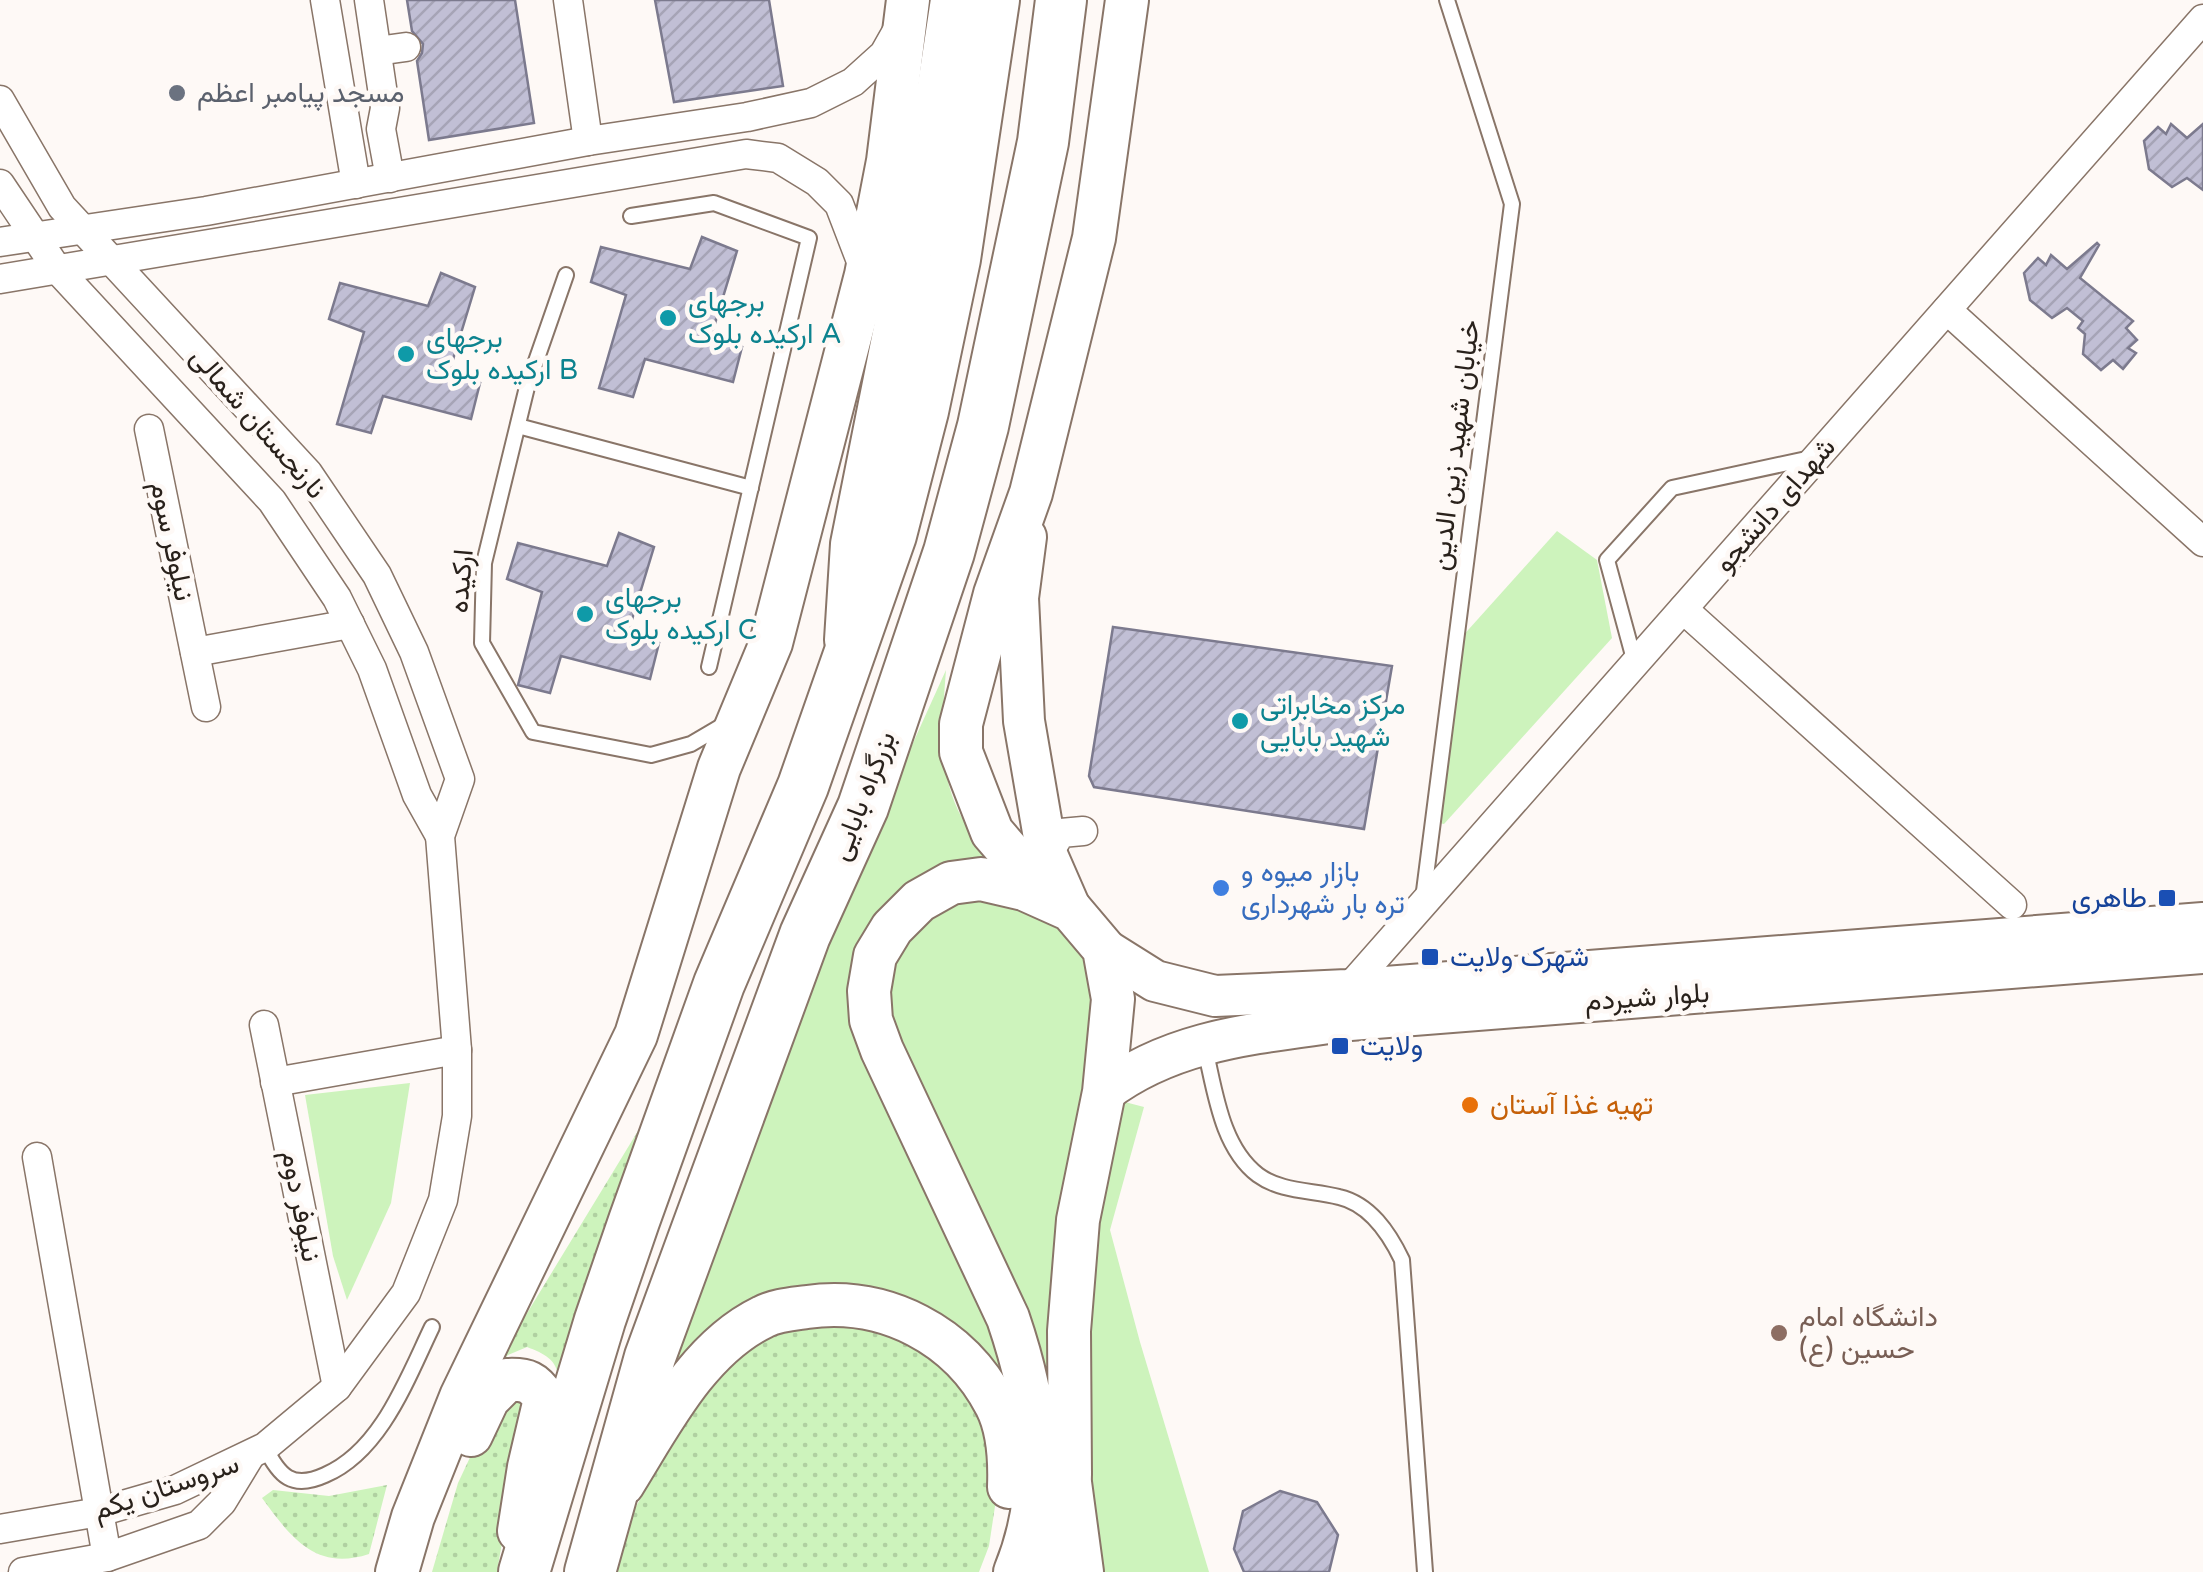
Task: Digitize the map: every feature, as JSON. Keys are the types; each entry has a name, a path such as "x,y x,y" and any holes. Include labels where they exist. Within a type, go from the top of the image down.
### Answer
{"highway":[{"path":"522,1572 634,1221 720,984 803,786 891,535 956,259 994,0"},
{"name":"بزرگراه بابایی","path":"590,1572 650,1357 804,936 863,806 949,552 983,426 1039,161 1061,0"}],"main road":[{"path":"846,660 852,544 926,178 952,0"},
{"path":"1084,1572 1070,1476 1069,1331 1077,1236 1113,1085 1113,999 1104,949 1071,910 1029,874 992,832 961,752 960,724 994,594 1031,492 1094,238 1127,0"},
{"path":"397,1572 461,1397 636,1034 719,768 771,643 866,274 888,160 907,7"},
{"path":"1031,492 1018,598 1024,721 1047,855 1071,910"},
{"path":"1015,1572 1034,1516 1038,1474 1032,1402 1023,1363 1008,1318 882,1050 871,1020 869,991 876,956 892,928 919,901 951,882 1004,882 1071,910"},
{"name":"بلوار شیردم","path":"1113,1085 1160,1057 1349,1005 2194,930"},
{"name":"بلوار شیردم","path":"1104,949 1155,981 1349,1005"},
{"path":"1211,1042 1207,1005 1220,987"},
{"path":"606,1510 679,1395 708,1359 740,1330 786,1310 850,1305 890,1312 952,1347 998,1407 1006,1432 1010,1474 994,1572"},
{"path":"424,1572 444,1498 488,1399 507,1380 525,1379 545,1399 520,1516 522,1572"},
{"path":"1041,1572 1070,1476"}],"street":[{"path":"325,0 356,184"},
{"path":"350,0 379,32 385,108 380,129 390,178"},
{"path":"568,0 588,141"},
{"path":"0,242 206,211 588,141 747,117 811,102 852,82 884,54 907,7"},
{"name":"شهدای دانشجو","path":"1349,1005 1422,904 1946,310 2197,37"},
{"name":"نارنجستان شمالی","path":"0,100 62,206 160,317 212,366 308,473 377,575 414,652 460,779 440,836 457,1050 458,1116 443,1200 406,1293 337,1387 257,1451"},
{"path":"746,154 747,117"},
{"path":"0,279 746,154 778,158 817,182 839,204 866,274"},
{"path":"482,161 488,196"},
{"name":"نارنجستان شمالی","path":"0,184 57,269 272,501 337,598 372,669 417,794 440,836"},
{"path":"1946,310 2203,542"},
{"name":"نیلوفر سوم","path":"149,429 206,708"},
{"path":"337,598 377,575"},
{"path":"1683,609 2012,905"},
{"path":"195,652 350,624"},
{"path":"1047,855 1061,833 1082,832"},
{"name":"نیلوفر دوم","path":"264,1025 337,1387"},
{"path":"275,1082 457,1050"},
{"path":"37,1157 107,1557"},
{"name":"سروستان یکم","path":"0,1530 99,1512 175,1490 257,1451"},
{"name":"سروستان یکم","path":"23,1572 107,1557 200,1525 222,1502 257,1451"}],"lane":[{"name":"خیابان شهید زین الدین","path":"1422,904 1512,204 1446,0"},
{"path":"631,216 714,203 809,238 710,667"},
{"name":"ارکیده","path":"566,275 527,387 484,563 482,643 533,732 651,755 692,744 739,716"},
{"path":"518,426 752,488"},
{"path":"1636,663 1607,560 1672,488 1817,457"},
{"path":"1211,1042 1225,1126 1238,1152 1258,1175 1286,1188 1342,1197 1373,1216 1391,1236 1402,1260 1424,1572"},
{"path":"257,1451 290,1480 311,1482 339,1469 366,1446 392,1406 432,1327"}],"green space":[{"path":"1557,531 1597,560 1612,638 1444,824 1439,823 1460,639"},
{"path":"946,670 943,750 950,789 967,826 1009,874 868,944 1006,1355 1023,1497 659,1394 844,903"},
{"path":"983,891 1073,932 1101,975 1050,1455 908,1083 882,980 916,916"},
{"path":"672,1075 558,1378 552,1362 527,1347 508,1355 490,1374"},
{"path":"410,1083 391,1203 347,1300 333,1256 305,1095"},
{"path":"1121,1101 1144,1107 1110,1230 1209,1572 1095,1572 1085,1370 1090,1239"},
{"path":"814,1317 906,1333 977,1398 997,1493 989,1546 979,1572 615,1572 625,1526 697,1398 744,1341"},
{"path":"528,1389 497,1572 432,1572 458,1483 488,1419"},
{"path":"387,1485 369,1554 350,1558 333,1558 306,1547 262,1498 273,1490 329,1496"}],"building":[{"path":"407,0 515,0 534,123 429,140 417,61 423,44 412,31"},
{"path":"655,0 769,0 783,86 674,102"},
{"path":"2171,124 2187,138 2203,124 2203,190 2187,178 2172,187 2149,169 2144,141 2158,127 2166,134"},
{"name":"برجهای ارکیده بلوک A","path":"702,237 737,251 710,340 742,347 733,382 645,359 633,397 599,388 626,295 591,282 601,247 690,269"},
{"path":"2097,243 2080,278 2133,321 2126,328 2137,340 2128,348 2136,353 2123,369 2113,360 2101,370 2083,354 2085,334 2078,328 2083,321 2067,308 2052,318 2030,300 2024,273 2038,258 2046,265 2051,255 2067,269"},
{"name":"برجهای ارکیده بلوک B","path":"441,273 475,287 448,376 480,383 471,419 383,396 371,433 337,424 364,332 329,319 340,283 428,306"},
{"name":"برجهای ارکیده بلوک C","path":"619,533 654,547 627,636 659,643 650,679 561,656 550,693 518,685 542,592 507,579 518,543 607,566"},
{"name":"مرکز مخابراتی شهید بابایی","path":"1113,627 1392,666 1364,829 1094,787 1089,776"},
{"path":"1280,1491 1317,1502 1338,1535 1329,1572 1244,1572 1234,1549 1243,1511"}],"place":[{"name":"مسجد پیامبر اعظم","path":"177,93"},
{"name":"برجهای ارکیده بلوک A","path":"668,318"},
{"name":"برجهای ارکیده بلوک B","path":"406,354"},
{"name":"برجهای ارکیده بلوک C","path":"585,614"},
{"name":"مرکز مخابراتی شهید بابایی","path":"1240,721"},
{"name":"بازار میوه و تره بار شهرداری","path":"1221,888"},
{"name":"طاهری","path":"2167,898"},
{"name":"شهرک ولایت","path":"1430,957"},
{"name":"ولایت","path":"1340,1046"},
{"name":"تهیه غذا آستان","path":"1470,1105"},
{"name":"دانشگاه امام حسین (ع)","path":"1779,1333"}]}
